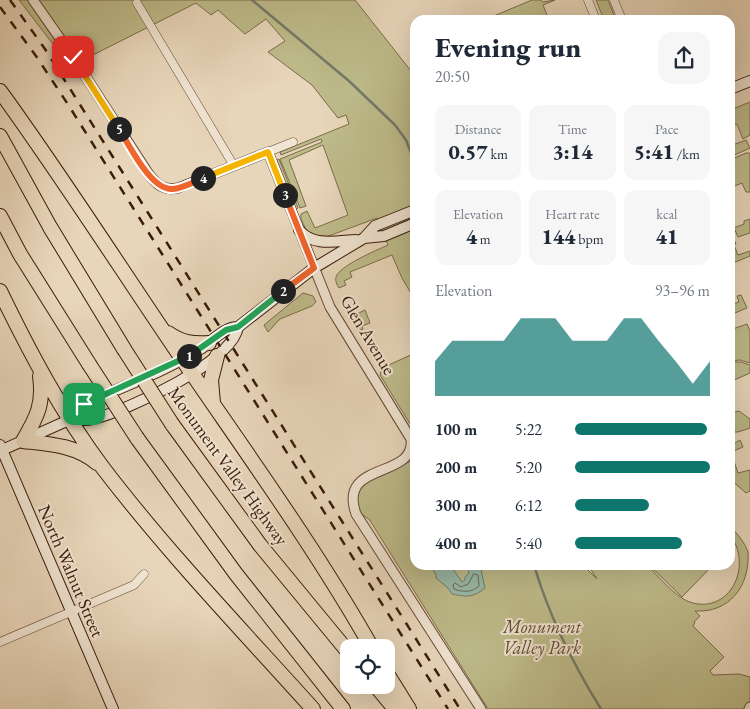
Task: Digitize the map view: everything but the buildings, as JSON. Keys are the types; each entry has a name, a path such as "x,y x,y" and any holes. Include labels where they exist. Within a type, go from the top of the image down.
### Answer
{"highway":[{"path":"0,91 71,192 163,329 339,593 367,639"},
{"name":"Monument Valley Highway","path":"0,136 50,227 172,424 260,545 340,642"},
{"path":"0,216 20,254 137,438 236,574 343,709"},
{"path":"0,291 40,370 102,467 152,529 313,709"},
{"path":"163,329 185,343 209,343"},
{"path":"213,404 211,380 217,356"},
{"path":"40,370 42,390 40,407 35,420 22,440 70,447 89,456 102,467"},
{"path":"395,686 409,709"},
{"path":"382,694 395,709"}],"main road":[{"path":"735,87 750,82"},
{"path":"71,419 84,404 183,359 226,330 238,327 314,268 362,239 369,230 410,212"},
{"path":"299,230 302,235 313,241 362,239 384,236 410,225"},
{"path":"1,448 71,419 93,419 134,403 192,374 217,356 232,342 238,332 238,327"},
{"name":"North Walnut Street","path":"1,448 113,709"}],"street":[{"path":"33,0 73,57 148,173 158,185 171,190 178,188 293,142"},
{"path":"588,0 594,15"},
{"path":"614,0 620,15"},
{"path":"137,3 234,166"},
{"name":"Glen Avenue","path":"268,152 334,315 410,437"},
{"name":"Glen Avenue","path":"410,450 405,458 364,478 356,485 352,501 356,514 481,709"},
{"path":"0,642 134,585 144,574"}],"green space":[{"path":"19,0 355,0 410,70 410,292 392,255 350,272 352,277 344,281 346,285 339,288 337,284 336,277 344,268 388,245 377,218 326,237 308,234 301,219 301,214 307,211 315,228 348,215 323,145 289,160 306,206 300,208 280,159 322,142 321,139 281,155 280,152 349,124 346,115 338,118 312,85 268,52 285,41 266,19 245,34 218,10 211,15 196,3 81,61 73,45 59,52"},
{"path":"532,0 541,0 543,2 555,0 543,5 547,15 496,15"},
{"path":"596,0 608,0 614,15 602,15"},
{"path":"750,102 750,135 743,139 737,124 735,125 735,108"},
{"path":"746,140 750,148 735,155 735,144"},
{"path":"750,153 750,192 746,192 742,183 735,186 735,158"},
{"path":"279,159 298,208 295,210 277,160"},
{"path":"750,219 750,233 738,237 735,228 744,224 744,221"},
{"path":"735,248 738,255 750,251 750,256 735,262"},
{"path":"303,293 313,296 316,302 312,306 280,319 268,332 264,325"},
{"path":"741,295 747,308 735,313 735,303 739,302 737,296"},
{"path":"365,310 370,323 362,326 363,329 358,331 351,317"},
{"path":"747,324 750,331 750,363 735,360 735,328"},
{"path":"410,355 410,424 380,375 382,368"},
{"path":"735,362 750,365 750,373 735,380"},
{"path":"739,411 750,419 750,428 735,432 735,412"},
{"path":"740,440 743,447 735,450 735,443"},
{"name":"Monument Valley Park","path":"409,462 410,570 588,570 597,579 591,570 652,570 666,585 687,601 700,604 712,603 722,598 731,590 736,580 739,556 735,543 735,532 748,552 748,565 741,587 735,595 718,608 695,611 700,616 693,626 724,657 710,671 713,675 739,674 750,677 750,709 488,709 369,519 362,514 358,506 357,500 363,485 385,471"},
{"path":"735,464 738,473 750,470 750,491 746,493 735,483"},
{"path":"654,570 708,570 682,597"}],"water":[{"path":"433,570 454,570 462,582 469,573 468,570 481,570 485,588 477,594 469,596 452,594 436,578"}],"waterway":[{"path":"252,0 349,81 395,125 406,140 410,150"},
{"path":"536,570 547,603 563,639 601,709"}],"railway":[{"path":"10,0 45,49 460,709"},
{"path":"0,7 36,56 69,106 448,709"}],"route":[{"path":"73,57 148,173 158,185 164,188 171,190 178,188 268,152 314,268 238,327 229,328 183,359 84,404"}]}
